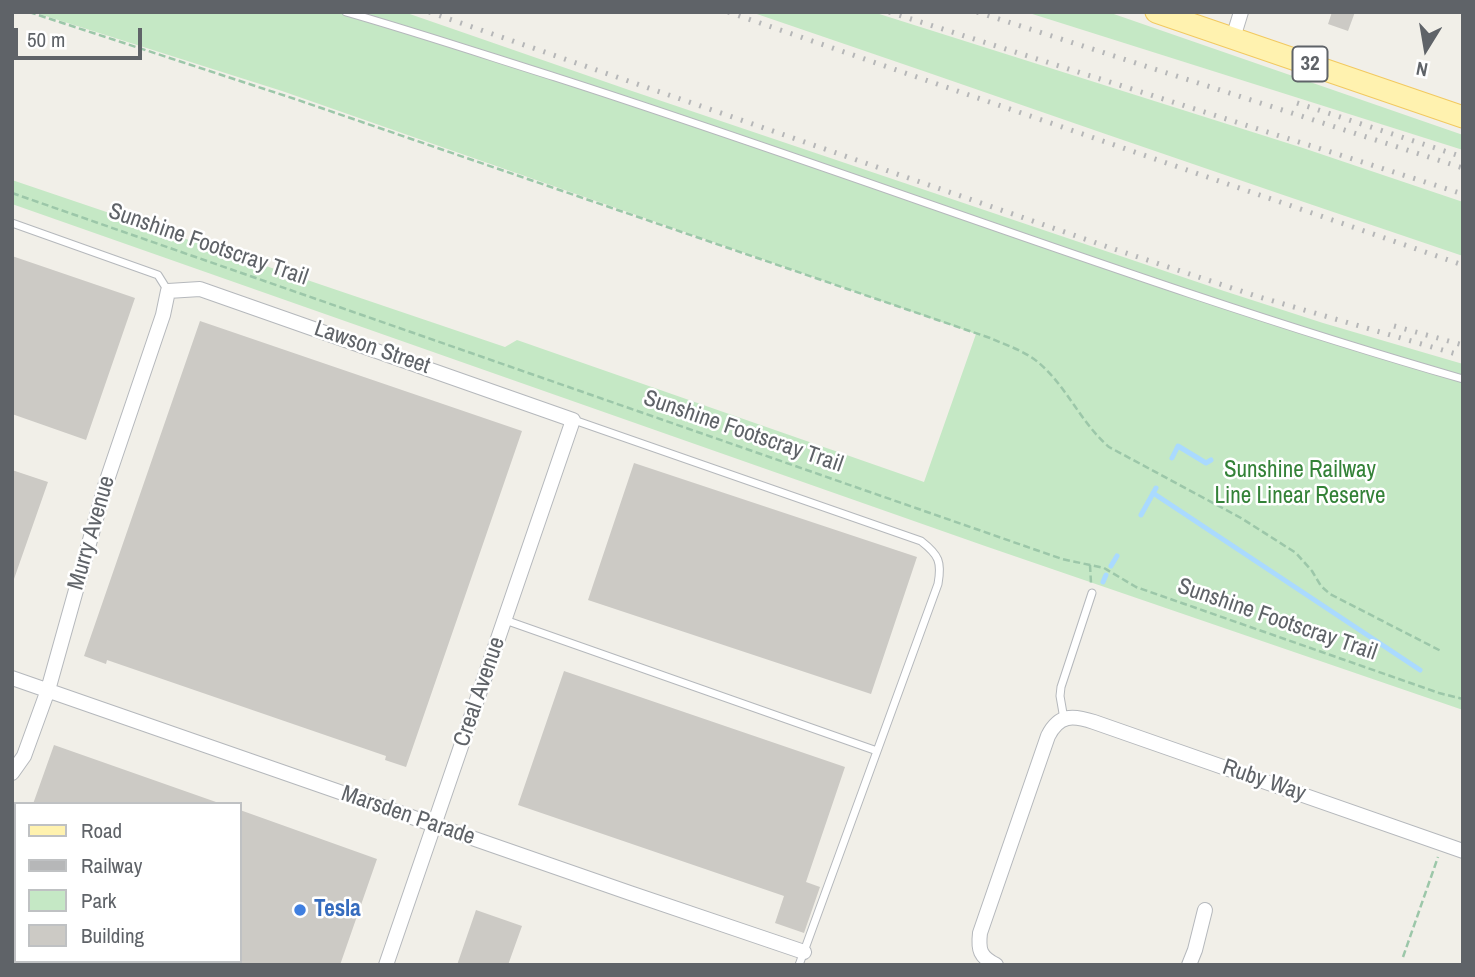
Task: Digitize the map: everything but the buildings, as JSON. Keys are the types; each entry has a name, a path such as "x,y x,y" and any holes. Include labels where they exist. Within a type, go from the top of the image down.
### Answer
{"main road":[{"name":"32","path":"1156,12 1463,117"}],"street":[{"path":"1233,38 1241,12"},
{"name":"Lawson Street","path":"168,290 200,289 573,419"},
{"name":"Murry Avenue","path":"12,774 24,756 48,691 106,483 163,315 168,290"},
{"name":"Creal Avenue","path":"386,965 573,419"},
{"name":"Marsden Parade","path":"12,678 434,825 801,958"},
{"name":"Ruby Way","path":"1064,719 1078,717 1094,722 1463,851"},
{"path":"996,965 982,955 980,933 1048,736 1057,723 1064,719"},
{"path":"1189,965 1205,910"}],"lane":[{"path":"346,12 665,112 1253,314 1463,379"},
{"path":"12,223 158,275 168,290"},
{"path":"573,419 921,541 935,551 941,567 938,584 801,958"},
{"path":"1064,719 1061,687 1092,593"},
{"path":"505,620 877,751"}],"path":[{"path":"29,12 295,99 989,338 1026,354 1040,364 1097,437 1109,447 1241,518 1296,553 1321,586 1331,594 1441,651"},
{"name":"Sunshine Footscray Trail","path":"12,193 1049,555 1104,568 1136,587 1439,694 1463,699"},
{"path":"1090,565 1092,593"},
{"path":"1403,957 1439,852"}],"green space":[{"name":"Sunshine Railway Line Linear Reserve","path":"33,12 404,12 1224,291 1463,364 1463,710 985,546 12,204 12,180 505,347 517,340 924,482 976,334 282,91"},
{"path":"751,12 873,12 1303,148 1463,202 1463,256 1285,196"},
{"path":"1026,12 1108,12 1463,135 1463,150"}],"waterway":[{"path":"1172,458 1178,446 1206,463 1211,460"},
{"path":"1141,515 1156,488"},
{"path":"1153,493 1420,670"},
{"path":"1111,566 1117,556"},
{"path":"1103,582 1106,575"}],"railway":[{"path":"429,12 1108,247 1256,296 1463,356"},
{"path":"728,12 1463,265"},
{"path":"889,12 1463,194"},
{"path":"977,12 1463,168"},
{"path":"1297,103 1463,157"},
{"path":"1394,326 1463,345"}],"place":[{"name":"Tesla","path":"300,910"}]}
